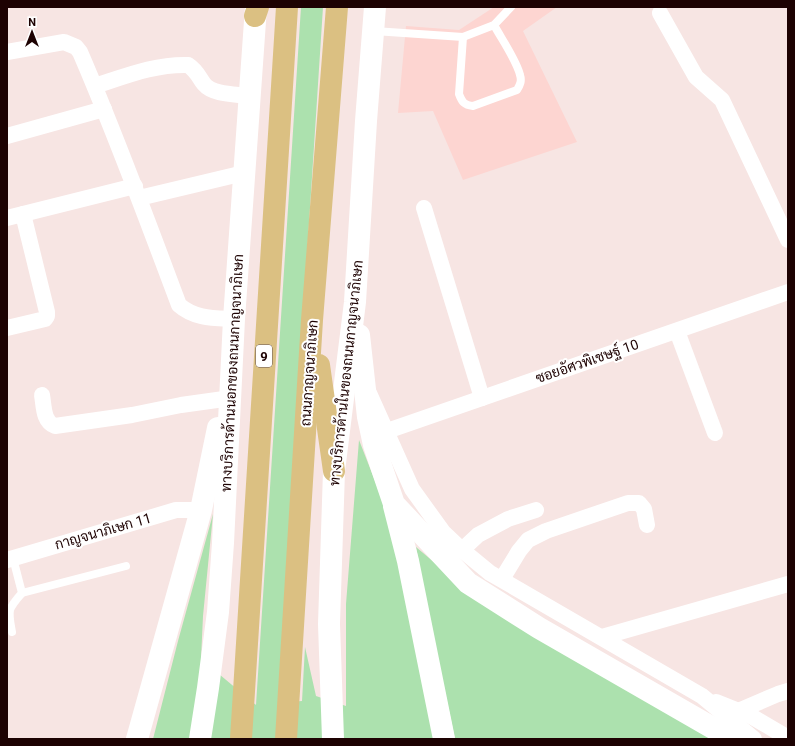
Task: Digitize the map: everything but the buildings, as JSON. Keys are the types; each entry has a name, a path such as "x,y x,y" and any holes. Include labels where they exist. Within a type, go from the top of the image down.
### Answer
{"highway":[{"name":"9","path":"241,739 286,7"},
{"name":"ถนนกาญจนาภิเษก","path":"286,739 312,320 337,7"},
{"path":"312,320 334,470"}],"main road":[{"name":"ทางบริการด้านในของถนนกาญจนาภิเษก","path":"333,739 329,624 334,470 355,302 366,121 375,7"},
{"name":"ทางบริการด้านนอกของถนนกาญจนาภิเษก","path":"200,739 218,612 223,543 234,319 256,10"},
{"path":"355,302 368,417 374,445 394,504 408,561 444,739"},
{"path":"137,739 201,510 232,366"},
{"path":"394,504 468,583 539,628 732,739"}],"street":[{"path":"660,13 696,77 722,100 788,240"},
{"path":"7,52 64,42 76,47 80,52 104,109 179,305 185,311 193,315 205,318 234,319"},
{"path":"94,86 153,67 177,64 188,65 199,74 205,85 212,90 249,96"},
{"path":"7,136 104,109"},
{"path":"7,218 137,192 244,173"},
{"path":"424,208 482,398"},
{"path":"7,328 45,319 47,316 23,214"},
{"name":"ซอยอัศวพิเชษฐ์ 10","path":"387,431 788,292"},
{"path":"677,330 715,433"},
{"path":"365,384 412,489 443,532 462,550 490,573 702,696 751,716 783,735 787,739"},
{"path":"42,395 46,420 55,426 132,415 181,405 224,399"},
{"path":"502,579 519,551 528,540 546,531 633,502 640,503 644,509 647,525"},
{"name":"กาญจนาภิเษก 11","path":"10,559 176,510 201,510"},
{"path":"462,550 478,535 508,519 536,510"},
{"path":"602,637 788,584"},
{"path":"738,711 788,691"},
{"path":"702,696 754,739"}],"lane":[{"path":"373,31 464,37 494,25 512,7"},
{"path":"464,37 459,94 462,102 466,106 473,106 517,90 521,83 521,76 518,68 494,25"},
{"path":"10,559 22,593"},
{"path":"12,632 9,614 10,608 22,593 126,566"}],"shaded area":[{"path":"494,7 557,7 523,31 577,142 463,180 433,111 398,113 406,26 459,30"}],"green space":[{"path":"301,7 323,7 278,703 302,701 305,647 316,696 346,706 346,604 359,440 386,509 437,739 153,739 213,514 203,616 201,659 256,705"},
{"path":"416,547 448,574 713,739 455,739"}]}
